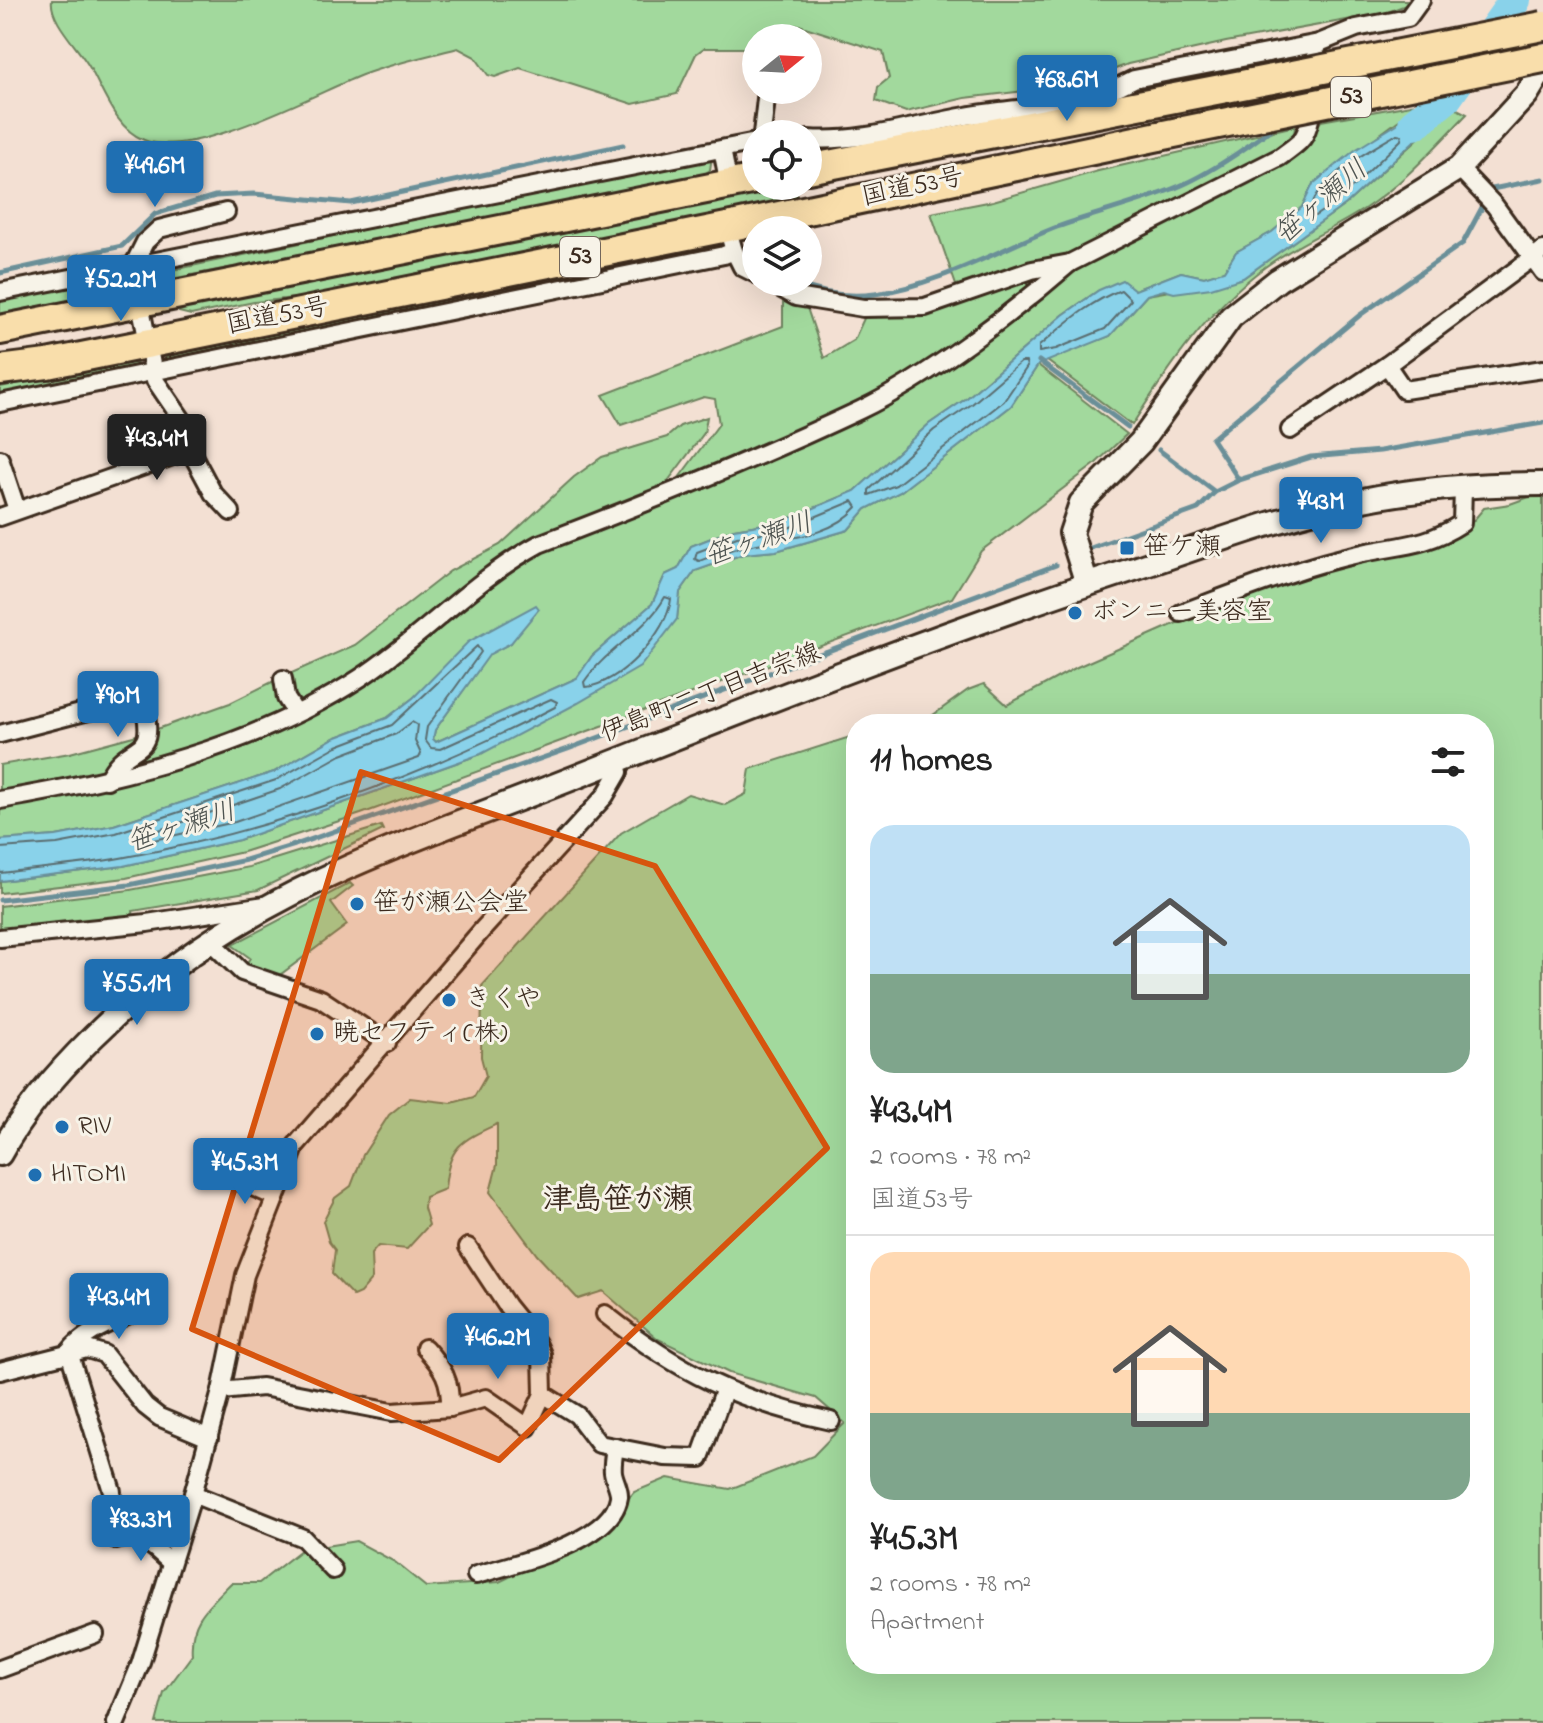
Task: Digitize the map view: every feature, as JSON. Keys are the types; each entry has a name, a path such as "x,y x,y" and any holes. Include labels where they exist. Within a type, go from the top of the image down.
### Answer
{"highway":[{"name":"国道53号","path":"822,166 1543,26"},
{"name":"国道53号","path":"0,370 730,239 1159,136 1543,58"},
{"name":"国道53号","path":"0,330 742,182"}],"street":[{"path":"822,140 1076,101 1107,93 1134,79 1319,43 1356,28 1408,18 1421,0"},
{"path":"0,800 107,780 228,741 295,712 361,677 507,561 539,544 862,409 913,380 1042,288 1070,263 1280,157 1303,138 1310,115 1313,56 1319,43"},
{"path":"1087,584 1071,533 1081,503 1141,442 1231,317 1278,280 1459,168 1535,93 1543,68"},
{"path":"0,292 742,145"},
{"path":"722,149 742,180"},
{"path":"1459,168 1538,254 1543,272"},
{"path":"226,212 159,229 145,242 133,266 152,372 185,424 190,450 213,493 231,512"},
{"path":"0,403 152,372 730,239 742,267"},
{"path":"1290,430 1387,365 1538,254"},
{"path":"794,296 850,306 925,307 1032,270 1070,263"},
{"path":"1387,365 1404,390 1543,369"},
{"path":"0,517 190,450"},
{"path":"0,459 17,510"},
{"name":"伊島町二丁目吉宗線","path":"0,1154 33,1105 128,1004 210,941 274,903 384,851 830,677 1087,584 1286,519 1361,500 1463,488 1543,484"},
{"path":"1181,613 1244,589 1362,553 1415,546 1462,523 1463,488"},
{"path":"283,679 286,698 295,712"},
{"path":"107,780 111,772 148,738 150,726 142,697"},
{"path":"0,734 100,708"},
{"path":"116,1723 140,1665 193,1494 221,1391 245,1275 273,1196 296,1145 483,929 605,796 619,772 615,761"},
{"path":"0,938 147,923 274,903"},
{"path":"210,941 242,972 321,999 387,1043"},
{"path":"234,1179 273,1196"},
{"path":"221,1391 262,1387 392,1412 450,1408 486,1398 528,1427 543,1394 542,1354 468,1247"},
{"path":"69,1352 82,1336 134,1314 156,1300"},
{"path":"605,1314 649,1349 724,1391 786,1412 831,1421"},
{"path":"425,1348 445,1370 451,1386 450,1408"},
{"path":"0,1371 87,1349 104,1354 145,1406 159,1417 209,1438"},
{"path":"69,1352 112,1491"},
{"path":"543,1394 577,1415 599,1444 665,1457 700,1458 724,1391"},
{"path":"476,1575 560,1549 592,1533 613,1511 619,1495 613,1470 615,1447"},
{"path":"193,1494 303,1538 333,1570"},
{"path":"116,1540 133,1535 144,1539 171,1563"},
{"path":"0,1669 95,1634"}],"highlighted area":[{"path":"361,772 655,866 827,1148 499,1460 192,1329"}],"green space":[{"path":"52,0 1419,0 1385,13 1226,42 1128,64 1075,85 965,98 906,112 876,101 878,87 889,78 883,52 822,32 822,24 742,24 742,48 704,48 696,54 677,94 633,104 520,68 495,77 488,75 475,57 458,48 369,72 282,111 220,134 165,144 134,135 118,119 52,8"},
{"path":"1422,103 1313,184 1302,207 1272,232 1236,252 1224,271 1204,277 1181,272 1135,290 1099,290 1063,315 967,398 929,424 855,491 783,521 734,529 691,546 678,569 665,575 652,604 592,656 577,678 436,742 433,739 435,730 490,653 511,643 516,635 413,698 387,718 334,738 274,772 114,825 56,836 0,840 0,805 64,794 320,706 509,564 865,413 1073,267 1307,143 1321,121"},
{"path":"1453,107 1467,114 1392,188 1352,217 1265,267 1226,301 1176,360 1132,425 1046,360 1110,336 1147,295 1243,278 1346,204"},
{"path":"1295,126 1294,136 1276,153 1069,256 958,291 931,213 993,201 1098,171"},
{"path":"712,156 710,170 702,176 161,281 156,280 154,274"},
{"path":"742,192 742,200 798,200 336,294 254,302 191,315 179,312 180,307"},
{"path":"706,246 712,252 164,364 166,356 172,353"},
{"path":"114,276 120,279 122,285 117,291 0,314 0,298"},
{"path":"1032,277 1037,285 1027,294 909,375 858,404 675,483 719,424 715,399 704,397 621,425 603,395 783,326 783,299 806,305 824,358 854,340 866,314"},
{"path":"131,361 142,367 0,396 0,387"},
{"path":"1038,365 1127,434 1094,465 981,551 952,598 361,814 243,852 126,878 0,893 0,881 123,866 239,840 481,754 677,619 680,592 695,571 743,554 776,551 848,530 866,509 900,492 1011,406"},
{"path":"707,417 704,433 662,489 538,538 358,673 296,707 287,675 355,645 450,571 500,545 574,477 602,457 667,437 680,426"},
{"path":"1543,492 1543,1723 156,1723 164,1693 192,1655 197,1623 208,1607 231,1583 259,1583 301,1550 356,1541 395,1562 426,1587 499,1582 596,1536 634,1492 668,1478 730,1489 813,1456 845,1423 816,1398 729,1373 658,1339 603,1291 578,1299 537,1255 490,1192 497,1165 497,1124 465,1141 453,1154 445,1189 425,1197 424,1208 429,1225 407,1249 378,1246 371,1254 372,1279 360,1293 353,1296 332,1274 335,1250 329,1242 323,1221 335,1198 351,1186 363,1155 389,1115 410,1098 452,1103 474,1097 486,1076 481,1057 482,986 621,833 688,794 725,805 746,794 750,769 846,738 846,1674 1494,1674 1494,714 934,714 968,690 984,684 1007,705 1077,667 1245,593 1467,528 1484,508 1510,504"},
{"path":"278,679 288,711 227,737 116,772 154,730 230,703"},
{"path":"141,734 104,773 0,795 0,765 70,753"},
{"path":"381,826 383,830 258,890 133,911 134,918 0,934 0,906 130,890 249,867"},
{"path":"350,883 353,886 331,903 347,925 277,977 246,964 250,958 232,945"}],"water":[{"path":"1466,93 1346,204 1243,278 1211,288 1174,293 1164,290 1147,295 1110,336 1038,365 1011,406 900,492 866,509 848,530 776,551 743,554 695,571 680,592 677,619 640,667 578,703 481,754 239,840 123,866 0,881 0,840 56,836 114,825 274,772 334,738 387,718 413,698 468,642 536,605 539,609 511,643 490,654 435,730 433,739 436,742 577,678 592,656 652,604 665,575 678,569 691,546 734,529 783,521 855,491 929,424 967,398 1063,315 1099,290 1122,280 1135,290 1181,272 1204,277 1224,271 1236,252 1272,232 1302,207 1313,184 1355,150 1397,124 1422,103"}],"waterway":[{"name":"笹ヶ瀬川","path":"1414,124 1446,98 1515,0"},
{"path":"822,292 875,294 922,283 1057,227 1181,186 1224,162 1276,125"},
{"path":"0,273 122,246 155,214 215,196 254,194 351,203 623,145"},
{"path":"1239,480 1212,439 1360,315 1463,243 1492,189 1543,179"},
{"path":"1039,361 1128,427"},
{"path":"1088,549 1198,509 1215,492 1239,480 1311,457 1380,451 1543,423"},
{"path":"1159,450 1215,492"},
{"path":"0,900 129,885 246,860 295,845 568,749 1056,565"}],"place":[{"name":"笹ケ瀬","path":"1127,548"},
{"name":"ボンニー美容室","path":"1075,613"},
{"name":"笹が瀬公会堂","path":"357,904"},
{"name":"きくや","path":"449,1000"},
{"name":"暁セフティ(株)","path":"317,1034"},
{"name":"RIV","path":"62,1127"},
{"name":"HITOMI","path":"35,1175"}],"district":[{"name":"津島笹が瀬","path":"618,1201"}]}
